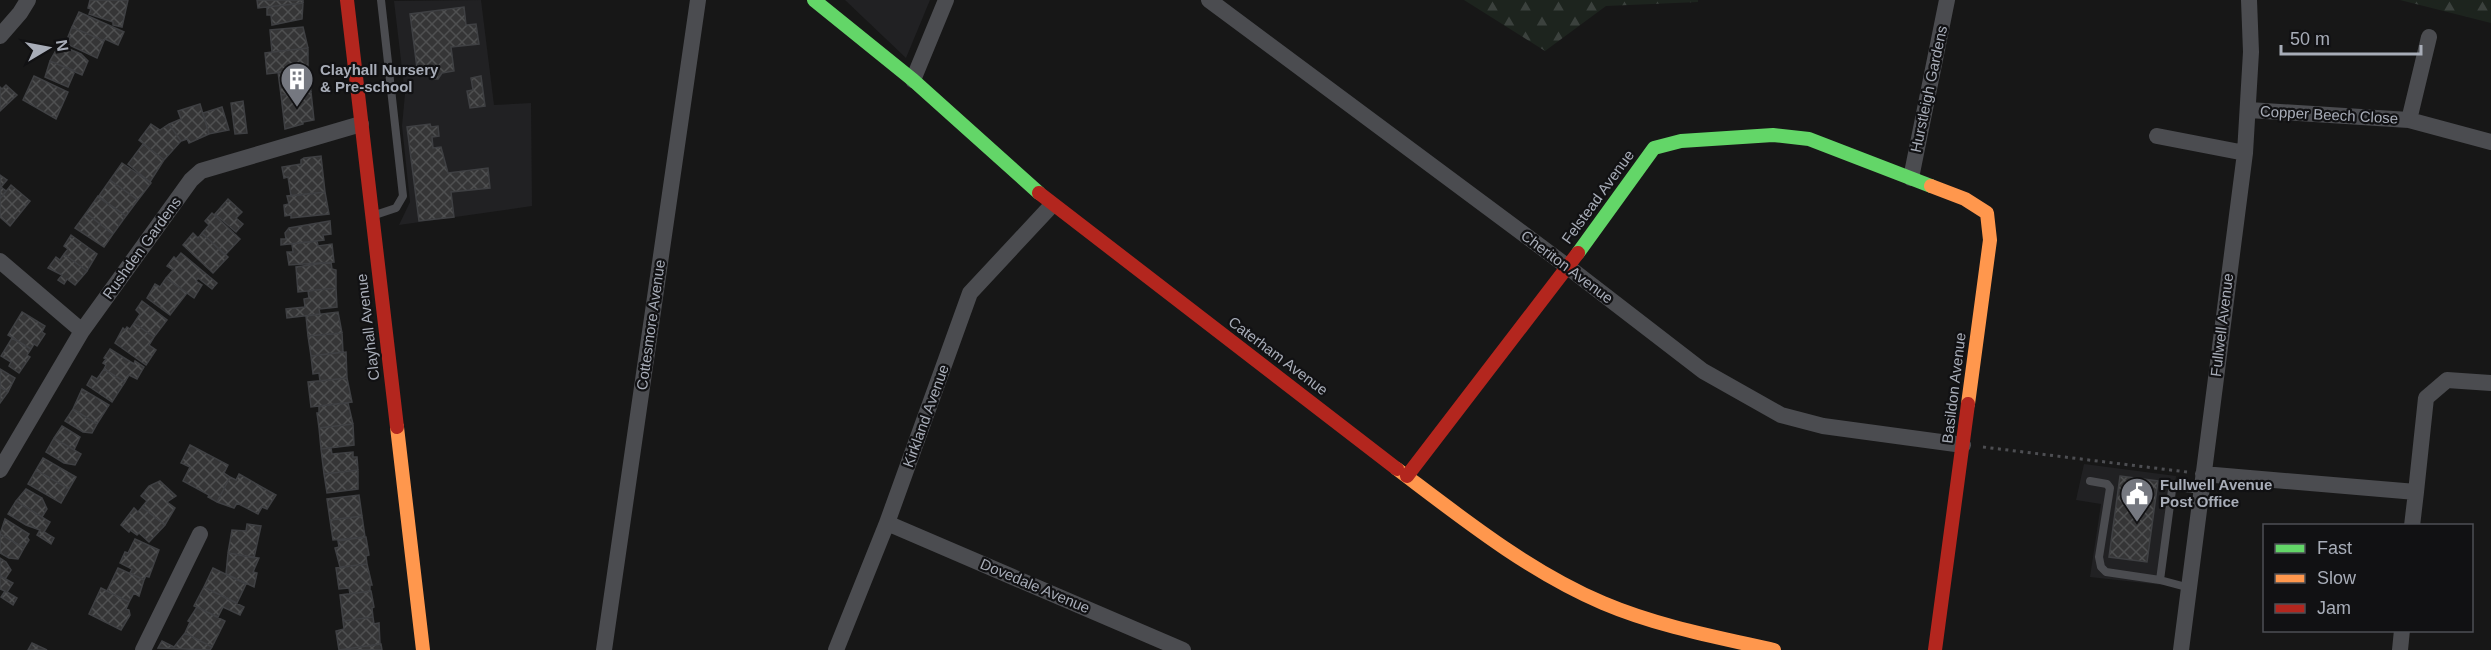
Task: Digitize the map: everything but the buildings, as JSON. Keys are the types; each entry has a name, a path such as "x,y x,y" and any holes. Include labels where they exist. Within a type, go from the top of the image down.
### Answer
{"street":[{"path":"0,36 28,0"},
{"name":"Clayhall Avenue","path":"347,0 423,650"},
{"name":"Cottesmore Avenue","path":"604,650 698,0"},
{"name":"Caterham Avenue","path":"814,0 913,80 1052,205 1407,476 1534,568 1603,603 1671,627 1774,650"},
{"path":"913,80 946,0"},
{"name":"Cheriton Avenue","path":"1209,0 1568,267 1703,371 1781,415 1823,426 1963,445"},
{"name":"Hurstleigh Gardens","path":"1911,178 1947,0"},
{"name":"Fullwell Avenue","path":"2181,650 2245,153 2251,52 2249,0"},
{"name":"Copper Beech Close","path":"2409,120 2429,37"},
{"name":"Copper Beech Close","path":"2249,111 2409,120 2491,142"},
{"name":"Rushden Gardens","path":"0,470 82,331 191,180 201,171 361,124"},
{"name":"Felstead Avenue","path":"1407,476 1568,267 1654,148 1681,141 1773,135 1809,139 1911,178"},
{"path":"2157,136 2245,153"},
{"name":"Basildon Avenue","path":"1911,178 1965,199 1987,213 1990,240 1935,650"},
{"name":"Kirkland Avenue","path":"836,650 887,523 970,293 1052,205"},
{"path":"0,261 82,331"},
{"path":"2412,524 2426,398 2447,380 2491,383"},
{"path":"2202,482 2416,492"},
{"name":"Dovedale Avenue","path":"887,523 1183,650"},
{"path":"143,650 200,534"},
{"path":"2400,650 2402,632"}],"lane":[{"path":"372,216 396,208 403,196 381,0"},
{"path":"2090,481 2107,484 2110,488 2100,557 2101,567 2106,572 2160,580 2190,588"},
{"path":"2160,580 2172,490 2202,482"}],"path":[{"path":"1963,445 2202,482"}],"shaded area":[{"path":"481,0 494,105 531,103 532,206 399,225 410,202 402,126 405,94 394,1"},
{"path":"845,0 930,0 906,58"},
{"path":"2084,464 2176,476 2163,585 2090,577 2101,504 2076,500"}],"green space":[{"path":"1464,0 1698,0 1698,2 1606,6 1545,51"},
{"path":"2400,0 2491,0 2491,23"}],"traffic: fast":[{"path":"814,0 913,80 1039,193"},
{"path":"1578,253 1654,148 1681,141 1773,135 1809,139 1931,186"}],"traffic: slow":[{"path":"1931,186 1965,199 1987,213 1990,240 1968,404"},
{"path":"397,427 423,650"},
{"path":"1397,469 1496,542 1575,590 1644,618 1774,650"}],"traffic: jam":[{"path":"347,0 397,427"},
{"path":"1039,193 1397,469"},
{"path":"1407,476 1578,253"},
{"path":"1935,650 1968,404"}],"place":[{"name":"Clayhall Nursery & Pre-school","path":"297,108"},
{"name":"Fullwell Avenue Post Office","path":"2137,523"}]}
